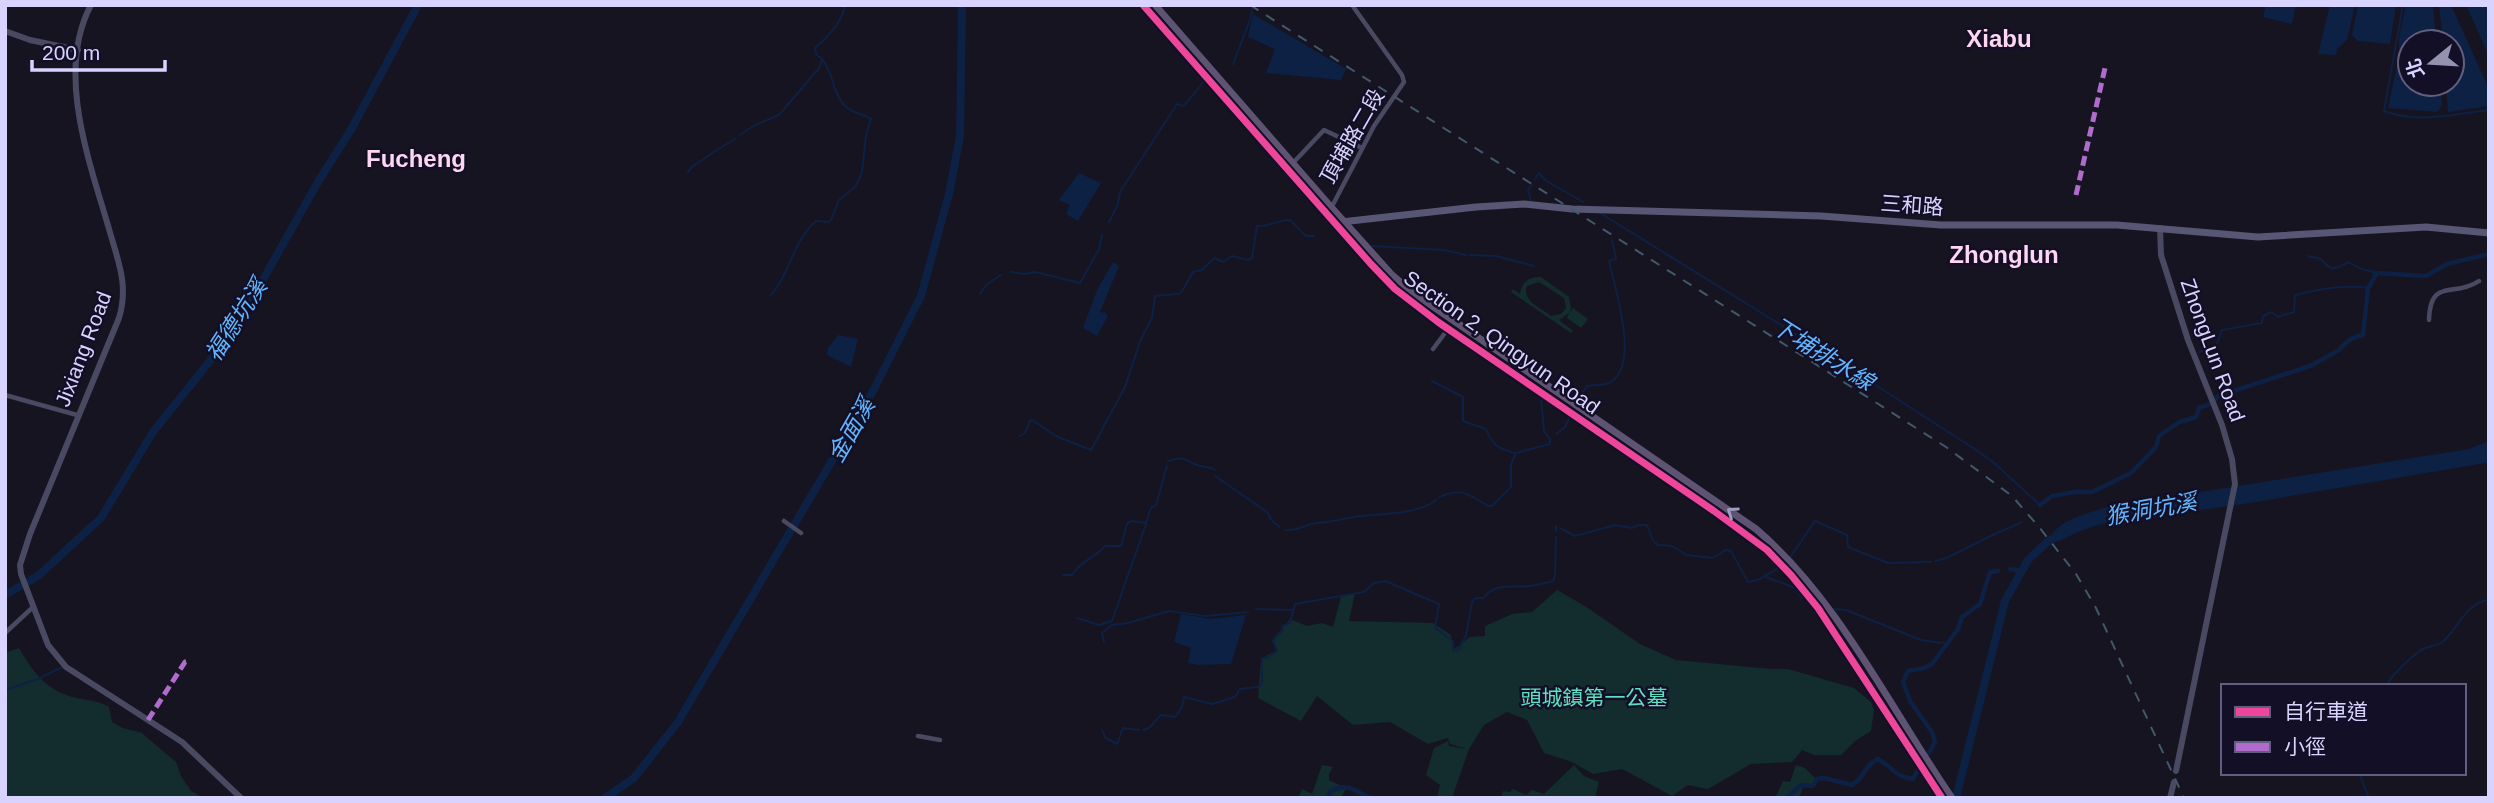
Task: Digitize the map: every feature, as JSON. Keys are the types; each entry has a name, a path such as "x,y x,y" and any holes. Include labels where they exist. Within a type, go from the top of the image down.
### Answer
{"main road":[{"name":"Section 2, Qingyun Road","path":"1143,5 1327,216 1395,289 1448,328 1497,354 1756,529 1785,555 1822,598 1952,798"},
{"name":"Section 2, Qingyun Road","path":"1155,5 1392,275 1753,539 1779,561 1818,608 1940,795"},
{"name":"三和路","path":"1334,223 1524,204 1576,209 1832,216 1941,225 2160,228 2258,237 2426,227 2489,233"}],"street":[{"path":"5,31 30,40 78,50 81,30 91,5"},
{"name":"頂埔路二段","path":"1327,216 1391,98 1404,82 1402,75 1352,5"},
{"name":"Jixiang Road","path":"32,608 20,574 20,565 30,532 119,318 125,290 83,141 76,95 78,50"},
{"path":"1293,164 1324,130 1363,148"},
{"name":"ZhongLun Road","path":"2160,228 2161,255 2188,340 2222,425 2232,459 2235,484 2176,771"},
{"path":"2429,320 2433,296 2479,281"},
{"path":"1433,349 1448,328"},
{"path":"5,395 77,415"},
{"path":"784,520 801,533"},
{"path":"5,634 32,608 48,645 66,667 182,742 241,798"},
{"path":"918,736 940,740"},
{"path":"2170,798 2174,782"}],"green space":[{"path":"1541,277 1569,297 1571,309 1559,320 1573,331 1571,333 1511,292 1513,289 1520,294 1524,283","holes":["1539,282 1564,298 1566,308 1561,314 1551,316 1529,300 1527,286"]},
{"path":"1573,308 1588,319 1581,328 1567,318"},
{"name":"頭城鎮第一公墓","path":"1557,590 1640,644 1676,660 1788,669 1854,688 1871,702 1874,710 1871,731 1855,741 1841,755 1814,755 1802,750 1792,762 1751,764 1708,789 1688,785 1672,796 1622,769 1593,774 1572,762 1544,753 1527,720 1507,712 1484,725 1469,749 1452,798 1437,798 1440,785 1426,775 1434,748 1448,741 1449,746 1467,749 1450,744 1448,738 1428,744 1390,722 1353,725 1317,696 1301,721 1258,698 1261,659 1277,650 1273,639 1290,619 1307,626 1322,623 1333,627 1341,597 1355,593 1349,621 1433,623 1451,635 1453,650 1470,637 1485,636 1485,626 1512,614 1532,612"},
{"path":"19,648 36,673 49,686 66,695 109,707 112,722 142,733 176,762 191,791 204,798 5,798 5,653"},
{"path":"1322,765 1333,767 1329,780 1346,788 1341,798 1298,798 1302,789 1312,794"},
{"path":"1574,765 1584,776 1599,782 1595,798 1501,798 1503,791 1510,792 1513,789 1526,795 1532,790 1544,794"},
{"path":"1796,765 1805,768 1818,781 1814,785 1803,787 1799,798 1775,798 1783,781 1790,782"}],"water":[{"path":"2266,5 2296,5 2292,24 2263,17"},
{"path":"2330,5 2355,5 2347,40 2337,49 2336,55 2318,54"},
{"path":"2358,5 2396,5 2390,44 2358,41 2352,35"},
{"path":"2406,5 2433,5 2435,28 2401,28"},
{"path":"2439,5 2451,5 2461,28 2441,28"},
{"path":"2466,5 2489,5 2489,56"},
{"path":"1253,14 1346,69 1341,80 1266,73 1275,49 1248,37"},
{"path":"2466,38 2489,89 2489,106 2448,112 2447,98 2466,98"},
{"path":"2396,70 2396,98 2441,98 2442,106 2437,112 2388,108"},
{"path":"1079,173 1101,183 1078,221 1066,214 1070,205 1059,200"},
{"path":"1113,262 1119,266 1100,312 1108,316 1097,336 1083,328 1097,290"},
{"path":"838,335 858,339 851,367 827,355 828,348"},
{"path":"2489,441 2489,461 2485,463 2243,504 2116,521 2086,529 2058,542 2053,533 2071,520 2107,507 2469,449"},
{"path":"1181,614 1211,619 1246,615 1231,664 1188,663 1191,648 1174,642"}],"waterway":[{"name":"福德坑溪","path":"5,595 38,576 101,518 153,432 234,331 318,182 352,128 418,5"},
{"path":"740,135 779,115 819,68 822,59 816,54 815,48 834,29 845,5"},
{"name":"金面溪","path":"605,798 634,778 678,722 873,391 921,296 949,194 960,136 962,5"},
{"path":"2403,5 2384,111 2423,117 2489,110"},
{"path":"1233,64 1252,9"},
{"path":"770,296 808,229 816,221 831,220 839,200 856,186 862,172 866,135 871,119 845,106 822,59"},
{"path":"1109,222 1118,204 1120,192 1177,104 1184,106 1204,81"},
{"path":"688,172 694,165 736,138"},
{"name":"下埔排水線","path":"1535,179 1539,173 1545,180 1583,202"},
{"name":"下埔排水線","path":"1531,201 1528,190 1532,184"},
{"name":"下埔排水線","path":"1600,213 1823,351 1973,448 1993,462 2040,505"},
{"path":"1020,436 1025,433 1032,420 1058,437 1091,450 1125,387 1141,339 1152,318 1155,296 1181,293 1193,272 1202,270 1214,258 1223,262 1232,256 1248,260 1252,258 1257,226 1290,220 1306,236 1314,236"},
{"path":"1011,272 1035,272 1080,283 1099,249 1102,235"},
{"path":"1578,400 1587,386 1609,383 1618,374 1623,361 1623,326 1609,261 1616,259 1612,240"},
{"path":"1372,246 1444,250 1466,255"},
{"path":"2214,401 2218,396 2310,366 2350,340 2363,335 2368,288 2377,273 2426,276 2447,264 2489,254"},
{"path":"1470,255 1496,256 1534,266"},
{"path":"2308,256 2321,259 2330,268 2349,262 2377,273"},
{"path":"980,294 987,284 1001,275"},
{"path":"2199,352 2216,346 2222,330 2262,323 2263,316 2272,312 2278,317 2294,312 2295,295 2331,288 2368,288"},
{"path":"1432,381 1463,397 1463,421 1486,429 1497,446 1515,453"},
{"path":"1541,398 1544,431 1549,438"},
{"path":"2040,505 2052,496 2092,492 2131,473 2156,447 2159,436 2179,422 2196,417 2199,408 2210,404"},
{"path":"1556,434 1565,427 1570,417"},
{"path":"1440,497 1459,493 1492,506 1511,487 1511,464 1516,453 1550,444 1550,439"},
{"path":"1168,461 1183,459 1215,470"},
{"path":"1063,575 1072,575 1079,566 1105,546 1121,546 1127,524 1131,521 1146,523 1151,508 1156,505 1167,466"},
{"path":"1215,476 1267,512 1280,527"},
{"path":"1285,530 1294,530 1313,523 1410,511 1436,500"},
{"path":"1789,559 1815,521 1847,535 1848,547 1888,563 1931,562"},
{"path":"1936,561 2022,522"},
{"path":"1077,618 1099,625 1112,621 1146,524"},
{"path":"1560,528 1575,536 1615,525 1632,528 1647,525 1653,541 1658,545 1672,546 1687,555 1713,558 1726,550 1731,551 1748,582 1758,580 1780,567"},
{"path":"1556,526 1556,531"},
{"name":"猴洞坑溪","path":"1956,798 2005,601 2028,560 2047,542 2063,533"},
{"path":"1262,667 1262,658 1267,658 1277,651 1273,641 1283,630 1282,626 1290,623 1295,604 1364,592 1374,583 1385,581 1439,604 1435,628 1453,641 1454,651 1458,650 1466,636 1472,602 1476,598 1483,598 1499,588 1553,581 1556,537"},
{"path":"2010,569 2021,571"},
{"path":"1929,753 1935,742 1932,732 1910,701 1903,682 1908,671 1932,664 1958,629 1962,617 1980,604 1990,572 1998,571"},
{"path":"1766,577 1795,588 1802,598"},
{"path":"2387,684 2410,659 2425,648 2447,638 2474,606 2489,600"},
{"path":"1256,609 1293,610"},
{"path":"1834,609 1846,610 1921,640 1941,643"},
{"path":"1104,642 1102,633 1112,625 1169,611 1205,616 1248,612"},
{"path":"1944,643 1948,644"},
{"path":"5,690 38,679 62,667"},
{"path":"1144,730 1161,715 1175,717 1182,707 1184,697 1212,704 1235,697 1240,689 1258,687 1262,683 1262,670"},
{"path":"1102,730 1106,738 1117,744 1123,728 1139,730"},
{"path":"1787,798 1801,785 1813,786 1817,779 1824,778 1852,785 1870,764 1878,759 1907,778 1913,779 1919,768"},
{"path":"2360,775 2369,798"},
{"path":"1327,798 1331,791 1342,787 1351,788 1370,798"}],"railway":[{"path":"1250,5 1946,447 2012,496 2076,574 2095,606 2184,798"}],"marked path":[{"path":"2076,195 2105,68"},
{"path":"148,720 185,662 189,661"}],"cycle path":[{"path":"1143,5 1395,289 1438,322 1767,550 1818,608 1942,798"}],"district":[{"name":"Xiabu","path":"1999,38"},
{"name":"Fucheng","path":"416,158"},
{"name":"Zhonglun","path":"2004,254"}]}
